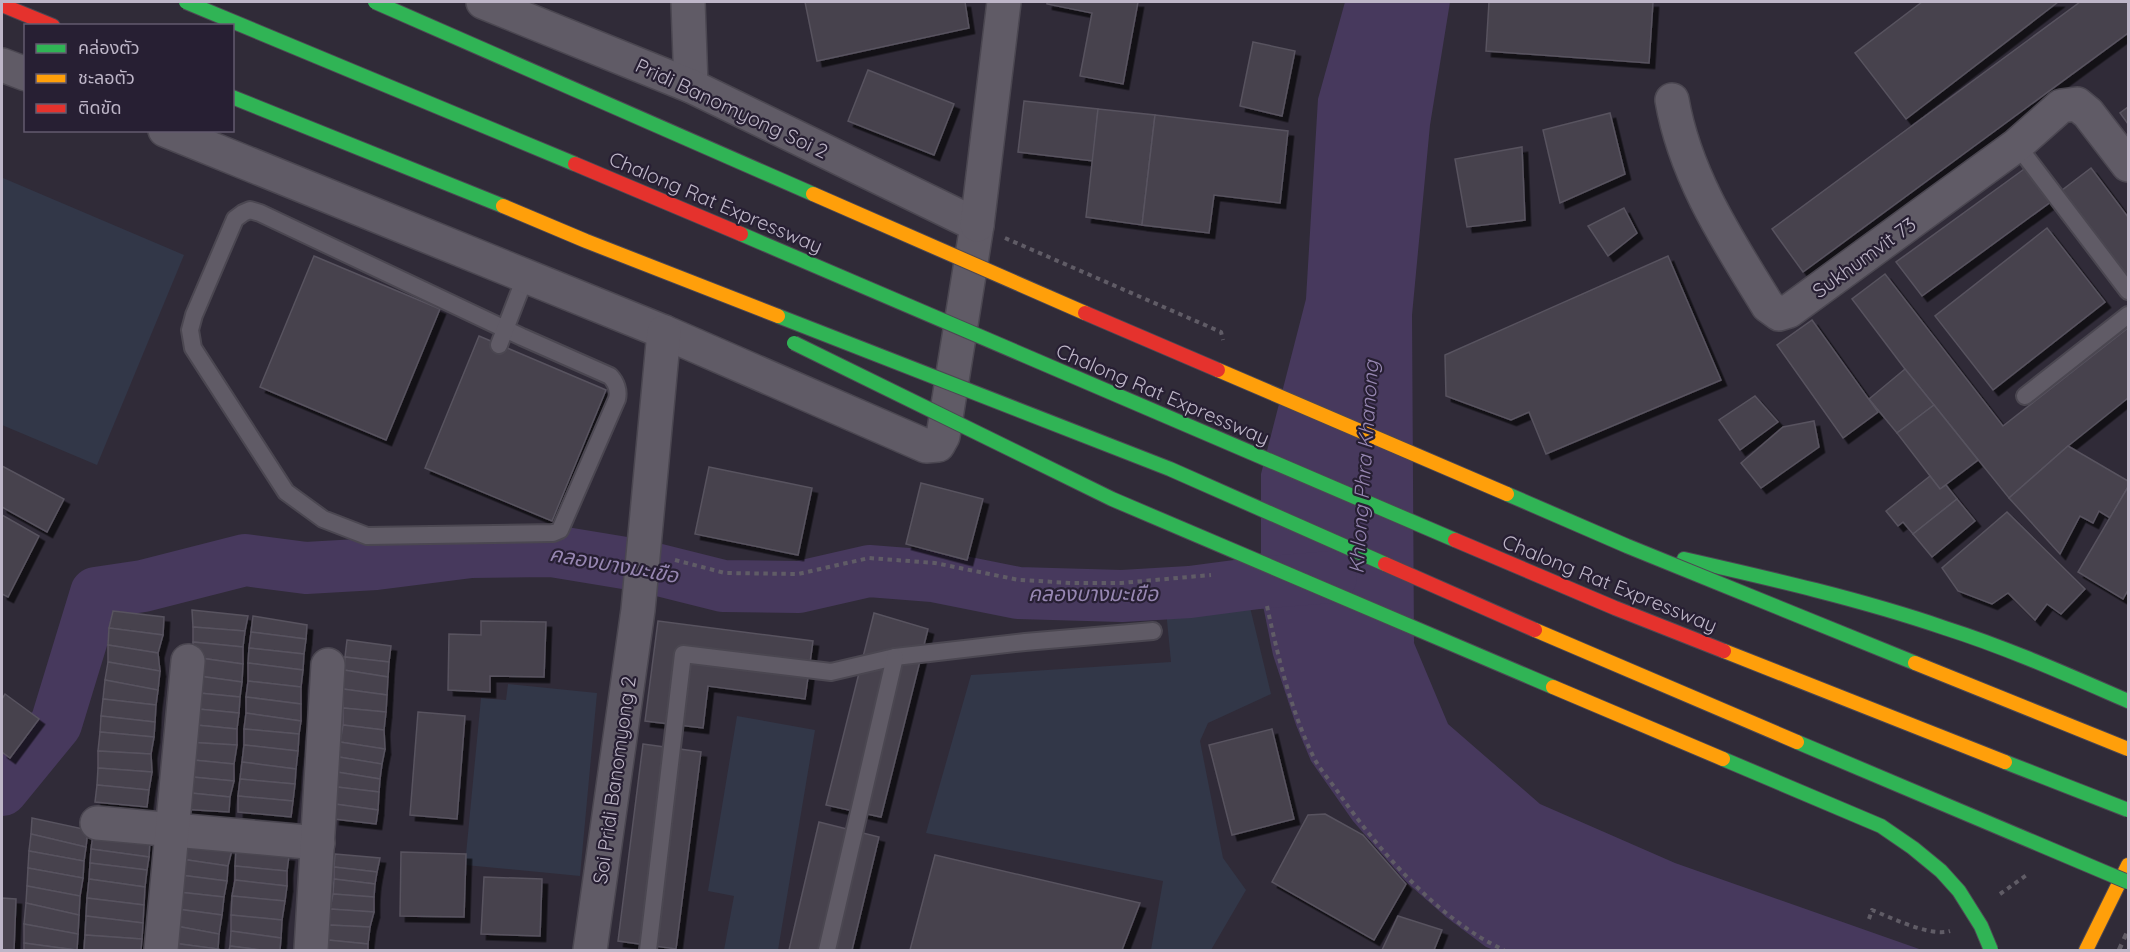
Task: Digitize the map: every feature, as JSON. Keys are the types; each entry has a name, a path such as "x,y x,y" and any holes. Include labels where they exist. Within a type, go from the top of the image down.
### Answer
{"main road":[{"name":"Chalong Rat Expressway","path":"186,2 514,137 1615,608 2128,810"},
{"name":"Chalong Rat Expressway","path":"375,2 1182,355 1626,546 2128,749"},
{"path":"2,5 48,24"},
{"path":"234,98 586,241 1170,469 1611,663 2128,882"},
{"path":"586,241 736,315"},
{"path":"779,336 1112,499 1881,826 1932,863 1963,897 1985,931 1991,951"},
{"path":"1626,546 1836,594 1923,620 1998,646 2128,701"},
{"path":"2086,951 2128,865"}],"street":[{"name":"Pridi Banomyong Soi 2","path":"483,2 691,86 976,225"},
{"path":"688,2 691,86"},
{"path":"170,132 664,332 926,446 938,445 943,436 976,225 1004,2"},
{"path":"2,65 24,73"},
{"name":"Sukhumvit 73","path":"1672,100 1675,119 1695,178 1720,228 1768,306 1779,314 1790,311 2017,145 2061,106 2077,104 2088,113 2128,165"},
{"name":"Soi Pridi Banomyong 2","path":"590,951 638,610 664,332"},
{"path":"161,951 188,661"},
{"path":"311,951 328,665"},
{"path":"97,823 318,843"}],"lane":[{"path":"2017,145 2128,291"},
{"path":"250,210 260,213 502,337 607,374 614,380 617,390 617,399 612,413 564,526 556,532 368,536 323,519 286,492 193,348 190,330 194,315 235,219 250,210"},
{"path":"502,337 526,275"},
{"path":"2025,396 2128,315"},
{"path":"648,951 683,654 831,672 896,657 1025,642 1153,631"},
{"path":"827,951 896,657"}],"path":[{"path":"674,560 725,573 798,574 868,558 935,563 1019,580 1072,583 1121,583 1220,574"},
{"path":"1267,606 1278,654 1300,723 1315,760 1356,818 1407,877 1448,914 1488,943 1504,951"},
{"path":"1869,919 1872,910 1913,926"}],"shaded area":[{"path":"3,178 184,255 97,465 2,425"},
{"path":"1249,603 1271,694 1208,723 1200,741 1223,858 1246,890 1211,950 1151,950 1163,881 926,833 971,675 1171,662 1166,610"},
{"path":"508,684 597,693 580,876 465,865 481,698 506,700"},
{"path":"737,716 815,730 778,950 724,950 734,896 708,891"}],"water":[{"name":"Khlong Phra Khanong","path":"1345,2 1450,2 1430,125 1412,315 1414,643 1448,724 1540,804 1675,863 1922,950 1494,950 1486,947 1446,917 1404,880 1353,821 1311,761 1296,725 1273,655 1254,561 1261,553 1261,474 1306,299 1318,99"}],"building":[{"path":"805,2 965,2 969,28 817,61"},
{"path":"1047,2 1138,2 1123,84 1080,76 1092,13 1047,4"},
{"path":"1489,2 1653,2 1649,63 1486,51"},
{"path":"1922,2 2058,2 1906,119 1855,53"},
{"path":"2080,2 2128,2 2128,33 1803,272 1772,229"},
{"path":"1253,42 1295,51 1282,116 1240,106"},
{"path":"868,70 954,104 934,155 848,121"},
{"path":"1024,101 1098,109 1093,161 1018,152"},
{"path":"2128,107 2128,124 2120,113"},
{"path":"1098,109 1155,115 1142,225 1086,217"},
{"path":"1610,113 1625,174 1560,203 1543,130"},
{"path":"1155,115 1288,131 1280,203 1214,195 1209,233 1142,225"},
{"path":"1522,147 1525,220 1467,227 1455,159"},
{"path":"2027,167 2052,201 1922,296 1896,262"},
{"path":"2091,168 2128,217 2128,281 2061,191"},
{"path":"1624,208 1637,233 1608,256 1588,226"},
{"path":"2047,228 2105,302 1993,390 1935,316"},
{"path":"314,256 440,309 386,440 260,387"},
{"path":"1668,256 1721,380 1546,454 1529,412 1511,420 1446,396 1445,355"},
{"path":"1885,274 2003,426 2128,328 2128,398 2068,446 2009,498 1852,299"},
{"path":"1812,320 1878,412 1843,438 1777,345"},
{"path":"479,336 606,390 552,521 425,468"},
{"path":"1905,369 1934,405 1897,433 1869,399"},
{"path":"1755,396 1778,422 1740,450 1719,420"},
{"path":"1934,405 1978,460 1940,489 1897,433"},
{"path":"1814,421 1819,447 1761,488 1741,463 1783,427"},
{"path":"2068,446 2128,481 2128,487 2110,518 2099,511 2093,523 2080,516 2060,554 2009,498"},
{"path":"2,466 64,499 47,532 2,507"},
{"path":"709,467 812,488 798,555 695,534"},
{"path":"1930,476 1940,489 1946,485 1957,499 1913,534 1903,522 1898,526 1886,511"},
{"path":"921,483 983,499 967,560 906,544"},
{"path":"2128,487 2128,590 2123,599 2078,572"},
{"path":"1957,499 1975,521 1932,557 1913,534"},
{"path":"2007,512 2085,589 2061,614 2047,604 2035,620 2008,593 1992,604 1958,591 1942,568"},
{"path":"2,515 39,536 8,597 2,594"},
{"path":"192,610 248,616 245,631 193,627"},
{"path":"113,611 164,617 163,635 109,628"},
{"path":"874,613 928,629 881,817 826,805"},
{"path":"253,616 307,625 306,639 251,632"},
{"path":"481,621 546,622 544,677 490,676 490,692 448,690 449,634 481,635"},
{"path":"658,621 813,641 805,699 708,686 703,728 645,721"},
{"path":"193,627 245,631 243,647 193,642"},
{"path":"109,628 163,635 158,653 108,645"},
{"path":"251,632 306,639 304,654 249,648"},
{"path":"347,640 391,646 389,662 345,657"},
{"path":"193,642 243,647 243,664 193,657"},
{"path":"108,645 158,653 160,671 108,662"},
{"path":"249,648 304,654 303,670 248,663"},
{"path":"193,657 243,664 242,682 191,675"},
{"path":"345,657 389,662 388,677 344,670"},
{"path":"108,662 160,671 158,690 105,680"},
{"path":"248,663 303,670 301,687 248,681"},
{"path":"344,670 388,677 387,695 343,689"},
{"path":"191,675 242,682 240,697 189,692"},
{"path":"105,680 158,690 156,705 103,699"},
{"path":"248,681 301,687 301,704 246,697"},
{"path":"343,689 387,695 386,712 343,708"},
{"path":"189,692 240,697 239,713 188,708"},
{"path":"5,694 39,719 10,758 2,752 2,699"},
{"path":"246,697 301,704 301,721 246,713"},
{"path":"103,699 156,705 155,722 101,716"},
{"path":"188,708 239,713 237,729 186,724"},
{"path":"343,708 386,712 384,730 343,725"},
{"path":"418,712 465,716 457,819 410,815"},
{"path":"246,713 301,721 299,734 244,729"},
{"path":"101,716 155,722 154,737 100,732"},
{"path":"186,724 237,729 237,745 185,742"},
{"path":"343,725 384,730 385,749 340,742"},
{"path":"244,729 299,734 298,751 244,745"},
{"path":"1272,729 1294,819 1232,835 1209,745"},
{"path":"100,732 154,737 151,754 98,751"},
{"path":"185,742 237,745 234,764 183,759"},
{"path":"340,742 385,749 382,764 339,757"},
{"path":"643,744 701,752 676,949 618,941"},
{"path":"244,745 298,751 296,769 242,762"},
{"path":"98,751 151,754 152,772 98,768"},
{"path":"339,757 382,764 380,779 337,772"},
{"path":"183,759 234,764 234,781 182,776"},
{"path":"242,762 296,769 295,784 240,779"},
{"path":"98,768 152,772 149,790 97,785"},
{"path":"337,772 380,779 379,792 337,787"},
{"path":"182,776 234,781 230,797 181,792"},
{"path":"240,779 295,784 293,801 238,796"},
{"path":"97,785 149,790 147,807 95,802"},
{"path":"337,787 379,792 378,810 335,804"},
{"path":"181,792 230,797 229,812 180,809"},
{"path":"238,796 293,801 291,817 238,812"},
{"path":"335,804 378,810 376,824 334,819"},
{"path":"1325,814 1363,835 1406,884 1374,940 1272,882 1308,815"},
{"path":"32,818 88,830 86,847 31,834"},
{"path":"819,822 879,837 852,950 789,950"},
{"path":"31,834 86,847 84,861 29,851"},
{"path":"93,834 150,840 149,857 91,849"},
{"path":"182,843 232,850 228,866 181,859"},
{"path":"91,849 149,857 147,870 90,863"},
{"path":"236,849 289,856 287,871 235,866"},
{"path":"29,851 84,861 83,878 28,868"},
{"path":"401,852 466,854 464,917 400,916"},
{"path":"335,854 380,858 377,872 334,867"},
{"path":"935,855 1140,903 1122,950 910,950"},
{"path":"181,859 228,866 227,881 180,875"},
{"path":"90,863 147,870 145,887 89,879"},
{"path":"235,866 287,871 287,886 235,880"},
{"path":"334,867 377,872 375,884 334,879"},
{"path":"28,868 83,878 80,896 27,886"},
{"path":"180,875 227,881 224,897 178,892"},
{"path":"484,877 542,879 540,936 481,934"},
{"path":"89,879 145,887 144,905 87,898"},
{"path":"334,879 375,884 374,897 333,894"},
{"path":"235,880 287,886 285,901 232,896"},
{"path":"27,886 80,896 79,915 26,903"},
{"path":"178,892 224,897 222,915 177,909"},
{"path":"333,894 374,897 374,912 330,909"},
{"path":"232,896 285,901 282,920 231,915"},
{"path":"2,898 16,899 14,950 2,950"},
{"path":"87,898 144,905 143,923 86,916"},
{"path":"26,903 79,915 78,934 24,924"},
{"path":"177,909 222,915 219,934 176,926"},
{"path":"330,909 374,912 370,927 329,925"},
{"path":"231,915 282,920 281,938 231,931"},
{"path":"86,916 143,923 142,939 85,935"},
{"path":"1398,916 1442,930 1434,950 1382,950"},
{"path":"24,924 78,934 77,950 24,943"},
{"path":"329,925 370,927 368,944 328,940"},
{"path":"176,926 219,934 218,949 173,943"},
{"path":"231,931 281,938 280,950 230,946"},
{"path":"85,935 142,939 141,950 84,950"},
{"path":"328,940 368,944 368,950 327,950"},
{"path":"24,943 75,950 24,950"},
{"path":"173,943 218,949 173,950"},
{"path":"230,946 261,950 229,950"}],"waterway":[{"name":"คลองบางมะเขือ","path":"2,790 56,724 96,593 143,586 245,560 306,568 376,564 471,552 552,551 643,566 723,586 799,587 869,571 933,576 1018,593 1122,596 1190,592 1331,577"}],"railway":[{"path":"2119,950 2128,930"}],"traffic: fast":[{"path":"186,2 575,164"},
{"path":"375,2 813,194"},
{"path":"234,98 503,206"},
{"path":"741,234 1455,540"},
{"path":"778,316 1170,469 1385,564"},
{"path":"794,343 1112,499 1553,687"},
{"path":"1507,494 1627,546 1915,663"},
{"path":"1684,559 1816,590 1913,618 2015,653 2128,701"},
{"path":"1797,742 2128,882"},
{"path":"1723,759 1881,826 1913,848 1941,871 1959,891 1981,926 1991,950"},
{"path":"2005,762 2128,810"}],"traffic: slow":[{"path":"813,194 1085,313"},
{"path":"503,206 778,316"},
{"path":"1218,370 1507,494"},
{"path":"1535,630 1797,742"},
{"path":"1724,651 2005,762"},
{"path":"1915,663 2128,749"},
{"path":"1553,687 1723,759"},
{"path":"2086,950 2128,865"}],"traffic: jam":[{"path":"2,5 48,24"},
{"path":"575,164 741,234"},
{"path":"1085,313 1218,370"},
{"path":"1455,540 1615,608 1724,651"},
{"path":"1385,564 1535,630"}]}
